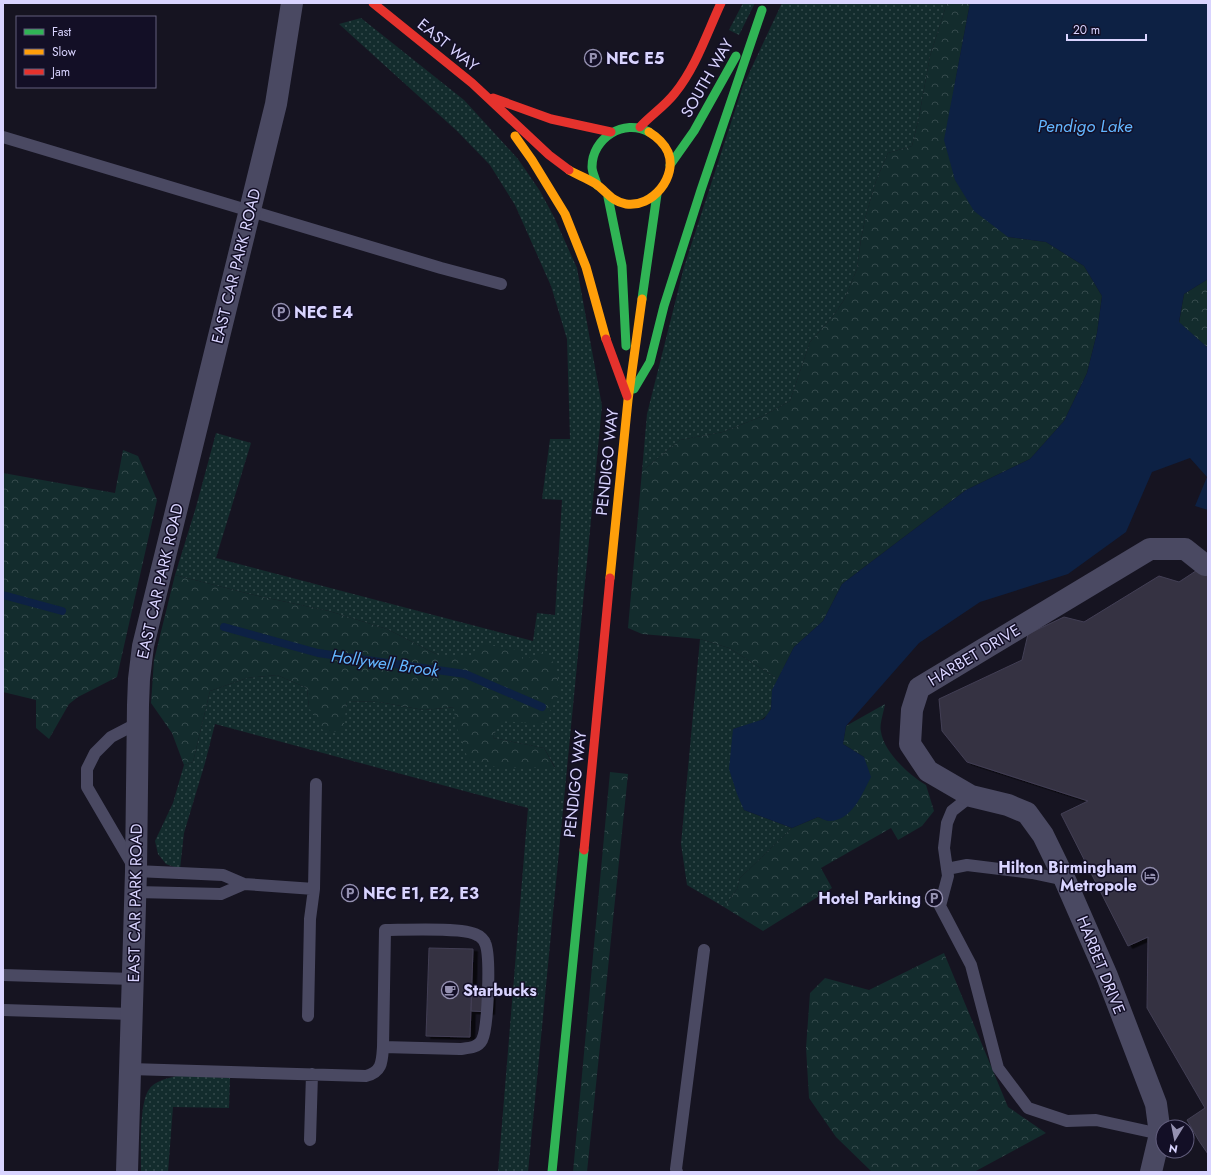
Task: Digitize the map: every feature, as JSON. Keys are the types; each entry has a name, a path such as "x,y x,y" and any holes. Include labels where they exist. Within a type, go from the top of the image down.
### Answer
{"street":[{"name":"EAST CAR PARK ROAD","path":"127,1172 136,892 139,679 143,646 276,104 292,3"},
{"name":"EAST WAY","path":"373,3 486,95 560,164 597,185"},
{"name":"SOUTH WAY","path":"640,127 649,117 663,107 676,92 693,64 721,3"},
{"path":"628,400 650,362 664,306 682,248 764,7"},
{"name":"SOUTH WAY","path":"670,165 694,130 764,7"},
{"name":"EAST WAY","path":"486,95 551,119 611,132"},
{"path":"486,95 532,160 565,214 586,267 606,338 628,400"},
{"path":"625,127 640,127 652,133 661,141 668,152 670,165 666,181 657,194 646,201 633,204 620,203 608,197 597,185 592,166 597,146 611,132 625,127"},
{"name":"PENDIGO WAY","path":"552,1172 628,400 657,194"},
{"name":"PENDIGO WAY","path":"608,197 622,266 628,400"},
{"name":"HARBET DRIVE","path":"1158,1119 1156,1104 1107,976 1065,880 1043,835 1027,813 1008,805 971,796 928,771 910,744 912,710 919,688 1150,549 1185,549 1205,565"},
{"name":"HARBET DRIVE","path":"1151,1172 1155,1155"}],"lane":[{"path":"3,137 250,212 501,284"},
{"path":"138,723 111,737 95,753 87,769 87,788 136,871 223,875 244,884 314,889"},
{"path":"308,1016 310,919 314,889 316,784"},
{"path":"971,796 952,811 947,823 944,848 948,876 940,906 971,965 998,1068 1028,1108 1067,1121 1096,1120 1155,1133"},
{"path":"948,869 967,865 1032,873 1065,880"},
{"path":"136,892 221,894 244,884"},
{"path":"130,1069 366,1076 374,1074 381,1063 383,1047 385,930 460,930 476,934 485,942 489,956 486,1029 481,1041 473,1048 460,1049 383,1047"},
{"path":"677,1172 676,1169 704,950"},
{"path":"3,975 133,979"},
{"path":"3,1010 132,1014"},
{"path":"310,1140 312,1074"}],"green space":[{"path":"743,3 755,3 739,35 729,30"},
{"path":"782,3 947,3 930,56 912,146 888,153 876,181 866,215 857,269 844,300 833,316 810,342 790,401 763,416 723,432 680,440 642,471 647,414 684,267 743,86"},
{"path":"947,3 970,3 955,83 1008,237 1046,242 1084,266 1102,296 1097,333 1087,373 1064,421 1030,459 966,490 842,584 823,621 794,647 778,679 729,648 700,639 642,634 628,628 642,471 680,440 723,432 763,416 790,401 810,342 833,316 844,300 857,269 866,215 876,181 888,153 912,146 930,56"},
{"path":"361,18 464,100 518,159 540,191 554,217 577,268 602,406 528,1172 498,1172 528,808 215,724 184,833 180,869 166,864 158,854 155,841 173,803 184,765 193,762 210,691 247,678 277,675 307,688 309,708 342,732 347,701 379,702 424,710 455,707 455,723 499,768 555,767 544,748 493,738 522,660 471,655 438,655 387,629 329,611 258,596 175,575 196,507 216,433 251,443 216,558 533,641 537,613 555,615 562,500 542,499 550,439 570,439 567,339 551,286 515,205 490,165 457,131 339,24"},
{"path":"1208,279 1208,348 1179,323 1184,294"},
{"path":"123,450 138,456 157,500 117,677 78,697 69,704 49,739 36,728 36,700 3,692 3,473 115,493"},
{"path":"175,575 258,596 329,611 387,629 438,655 471,655 482,644 519,650 523,660 543,652 556,665 560,693 543,724 500,721 493,738 544,748 555,768 499,768 468,759 455,723 454,707 424,710 379,702 347,701 343,732 324,732 309,708 307,688 277,675 247,678 210,691 193,762 184,765 172,733 151,703 154,660"},
{"path":"700,639 729,648 778,679 774,690 771,707 766,716 756,722 733,729 744,810 792,828 740,878 737,889 724,907 687,885 681,844"},
{"path":"885,704 881,726 883,740 898,762 919,781 926,785 934,811 922,826 898,840 891,828 821,868 832,888 763,931 724,907 737,889 740,878 792,828 818,817 829,821 864,757 843,744 846,726"},
{"path":"610,772 628,774 587,1172 573,1172"},
{"path":"944,953 1008,1107 1046,1133 974,1172 872,1172 836,1137 809,1098 806,1048 810,993 825,978 869,990"},
{"path":"181,1075 230,1078 229,1108 173,1107 168,1172 141,1172 142,1119 145,1098 148,1091 154,1084 167,1078"}],"water":[{"name":"Pendigo Lake","path":"970,3 1208,3 1208,279 1184,294 1179,322 1208,348 1208,510 1195,506 1207,477 1190,458 1152,472 1126,532 1068,574 980,602 919,643 846,726 843,744 864,757 871,777 860,798 850,812 844,817 837,820 828,821 818,817 792,828 744,810 729,769 733,729 764,719 771,709 772,690 794,647 823,621 842,584 966,490 1030,459 1064,421 1087,373 1097,333 1102,296 1084,266 1046,242 1008,237 974,211 955,180 944,140"}],"building":[{"name":"Hilton Birmingham Metropole","path":"1208,563 1208,1154 1195,1134 1195,1119 1188,1119 1205,1108 1147,1008 1148,937 1128,946 1061,814 1088,801 967,762 942,731 939,699 1022,660 1028,634 1064,617 1084,622 1159,576 1179,582"},
{"path":"429,948 473,949 470,1037 426,1036"},
{"path":"472,988 491,988 490,1012 471,1011"}],"waterway":[{"name":"Hollywell Brook","path":"3,595 62,611"},
{"name":"Hollywell Brook","path":"224,627 318,653 465,674 542,707"}],"traffic: fast":[{"path":"634,389 650,362 664,306 701,190 762,10"},
{"path":"670,165 694,131 736,56"},
{"path":"597,185 592,169 593,157 597,147 603,139 611,133 630,127 639,128 649,132"},
{"path":"642,299 657,194"},
{"path":"608,197 622,266 626,346"},
{"path":"552,1172 584,850"}],"traffic: slow":[{"path":"569,170 596,184 613,199 621,203 636,204 645,201 653,196 666,180 670,162 668,152 664,146 649,132"},
{"path":"515,136 532,160 565,214 586,267 606,339"},
{"path":"610,578 628,400 642,299"}],"traffic: jam":[{"path":"373,3 472,83 549,155 569,170"},
{"path":"640,127 667,102 682,83 701,50 721,3"},
{"path":"493,98 551,119 611,132"},
{"path":"606,339 627,396"},
{"path":"584,850 610,578"}],"place":[{"name":"NEC E5","path":"593,58"},
{"name":"NEC E4","path":"281,312"},
{"name":"Hilton Birmingham Metropole","path":"1150,876"},
{"name":"NEC E1, E2, E3","path":"350,893"},
{"name":"Hotel Parking","path":"934,898"},
{"name":"Starbucks","path":"450,990"}]}
